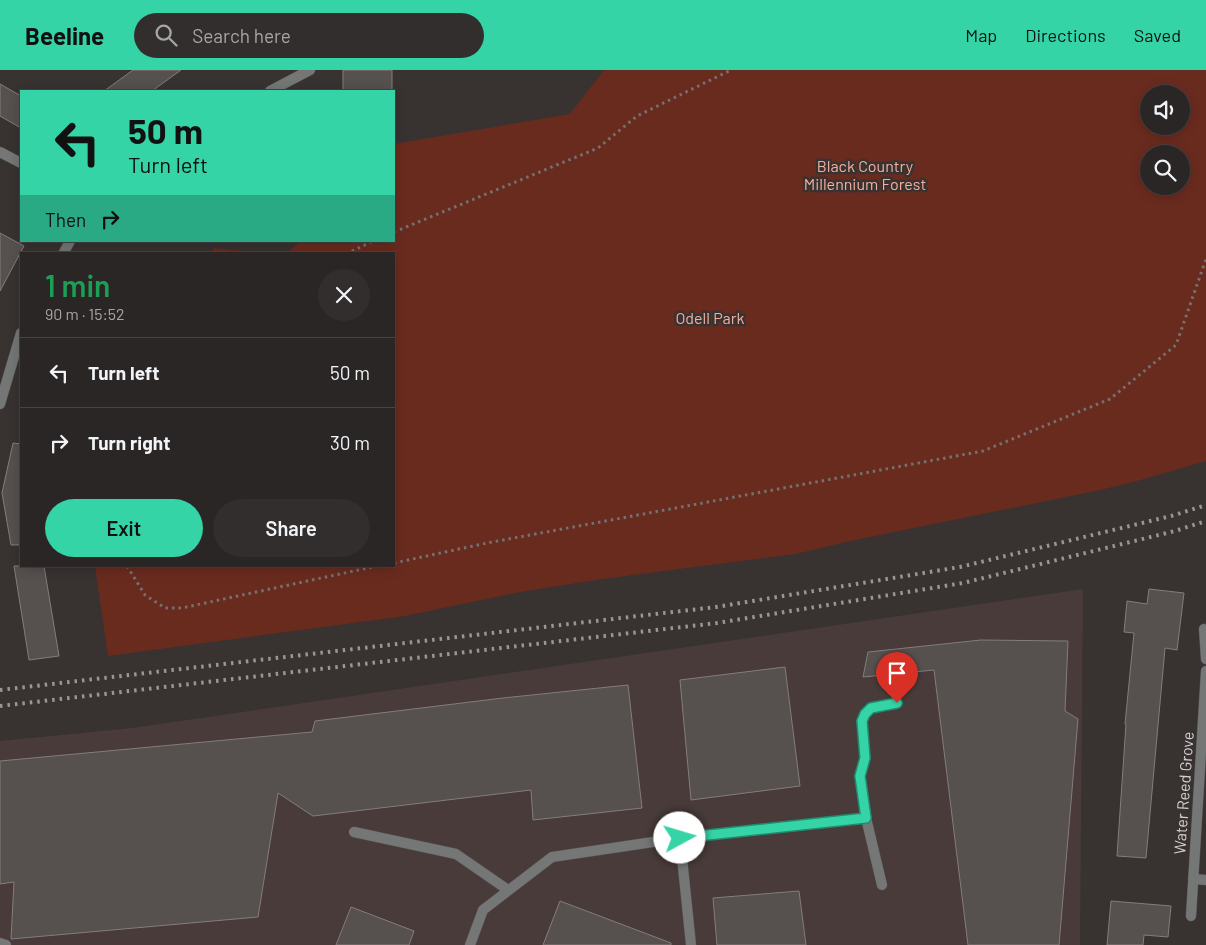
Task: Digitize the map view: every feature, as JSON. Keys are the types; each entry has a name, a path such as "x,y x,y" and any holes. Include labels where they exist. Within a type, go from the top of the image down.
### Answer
{"street":[{"path":"272,90 310,70"},
{"path":"0,152 20,162"},
{"path":"0,404 20,336"},
{"path":"1204,629 1206,659"},
{"name":"Water Reed Grove","path":"1191,916 1206,671"},
{"path":"882,885 866,818 860,776 865,758 862,721 865,714 871,708 897,703"},
{"path":"470,945 483,910 552,857 680,838 866,818"},
{"path":"354,832 456,854 508,890"},
{"path":"680,838 691,945"},
{"path":"1193,879 1206,880"},
{"path":"0,944 6,945"}],"path":[{"path":"395,232 598,148 637,116 731,70"},
{"path":"350,252 371,242"},
{"path":"395,563 487,543 983,451 1110,399 1176,345 1206,259"},
{"path":"128,567 145,595 165,608 182,608 372,567"}],"shaded area":[{"path":"1083,589 1080,945 0,945 0,741 132,728"}],"green space":[{"name":"Odell Park","path":"604,70 1206,70 1206,461 1100,490 795,554 602,579 520,592 405,616 108,656 95,567 395,567 395,252 287,252 300,242 395,242 395,144 570,114"},
{"path":"214,248 253,252 211,252"}],"building":[{"path":"133,70 181,70 153,90 105,90"},
{"path":"343,70 392,70 392,90 343,90"},
{"path":"0,84 20,95 20,127 0,116"},
{"path":"0,233 24,246 0,291"},
{"path":"13,443 20,444 20,545 11,545 2,493"},
{"path":"14,566 44,567 59,656 29,660"},
{"path":"1149,589 1184,593 1177,650 1165,648 1146,858 1117,856 1125,724 1134,633 1124,632 1127,601 1147,604"},
{"path":"981,640 1068,641 1065,711 1078,719 1059,945 968,945 934,670 863,677 868,652"},
{"path":"785,667 800,786 691,800 680,680"},
{"path":"628,685 642,808 533,820 531,790 313,816 278,793 258,917 11,939 14,882 0,884 0,761 312,732 315,721"},
{"path":"799,891 806,945 717,945 713,898"},
{"path":"560,901 671,943 671,945 543,945"},
{"path":"1111,901 1171,906 1168,937 1144,935 1143,945 1107,945"},
{"path":"351,907 414,931 409,945 336,945"}],"railway":[{"path":"0,690 716,607 960,567 1171,516 1206,505"},
{"path":"0,706 717,623 963,583 1175,531 1206,521"}],"route":[{"path":"680,838 866,818 860,776 865,758 862,721 865,714 871,708 897,703"}],"park label":[{"name":"Black Country Millennium Forest","path":"865,174"}]}
